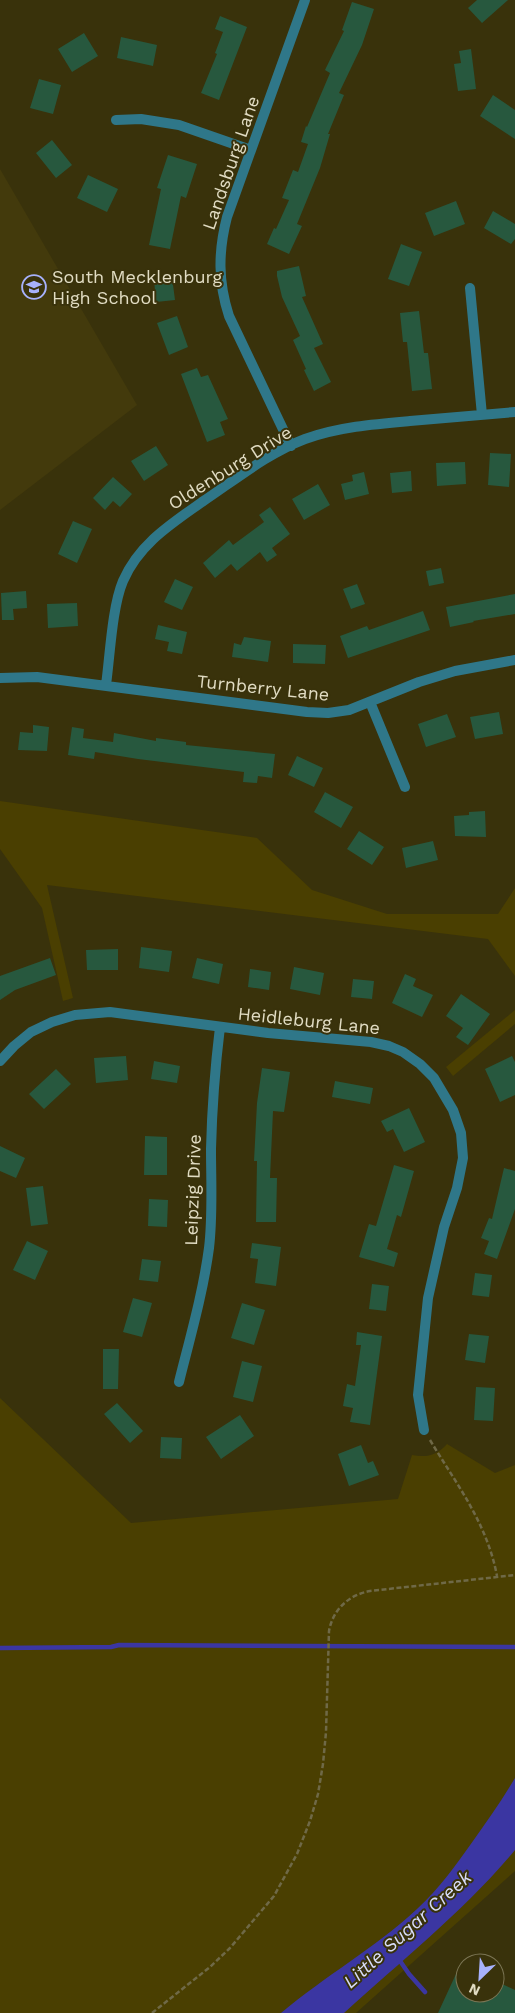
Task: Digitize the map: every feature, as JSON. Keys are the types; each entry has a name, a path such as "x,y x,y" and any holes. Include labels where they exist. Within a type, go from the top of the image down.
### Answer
{"street":[{"name":"Landsburg Lane","path":"291,446 229,316 221,281 221,240 227,217 305,0"},
{"path":"116,120 154,120 179,125 251,150"},
{"path":"470,288 482,415"},
{"name":"Oldenburg Drive","path":"106,685 117,601 124,580 134,561 147,544 164,529 244,473 306,439 342,429 515,412"},
{"name":"Turnberry Lane","path":"0,678 37,677 306,712 338,712 370,702 437,676 515,660"},
{"path":"370,702 405,787"},
{"name":"Heidleburg Lane","path":"0,1061 31,1032 52,1022 75,1015 110,1012 268,1033 371,1042 389,1046 403,1052 420,1064 434,1078 453,1110 461,1133 462,1168 444,1227 428,1298 418,1395 424,1430"},
{"name":"Leipzig Drive","path":"179,1382 201,1295 209,1248 212,1200 213,1098 220,1027"}],"path":[{"path":"424,1430 467,1497 487,1543 497,1576"},
{"path":"152,2013 210,1967 230,1948 274,1896 293,1863 308,1827 321,1782 326,1732 329,1634 331,1622 340,1606 350,1598 363,1592 515,1575"}],"shaded area":[{"name":"South Mecklenburg High School","path":"0,169 137,405 0,510"},
{"path":"0,801 257,838 312,890 387,914 498,914 515,888 515,976 488,939 47,885 73,998 63,1001 42,908 0,849"},
{"path":"515,1010 515,1024 453,1076 446,1067"},
{"path":"0,1398 131,1523 398,1499 412,1455 431,1455 447,1444 495,1473 515,1465 515,1871 356,2013 0,2013"}],"water":[{"name":"Little Sugar Creek","path":"515,1778 515,1850 475,1894 344,2013 281,2013 401,1923 425,1901 460,1859"}],"building":[{"path":"477,0 508,0 482,23 468,8"},
{"path":"352,2 374,9 362,45 339,93 344,95 328,134 330,134 320,168 297,224 302,226 289,254 267,244 289,200 282,198 293,170 298,172 308,144 301,142 306,126 330,73 325,70 344,31 342,30"},
{"path":"220,16 247,27 219,100 201,93 217,54 215,53 223,32 215,29"},
{"path":"84,33 98,56 72,72 58,49"},
{"path":"121,37 157,45 153,66 117,58"},
{"path":"471,49 476,89 458,91 454,64 461,63 459,51"},
{"path":"39,79 61,85 53,114 30,108"},
{"path":"493,95 515,110 515,139 480,116"},
{"path":"52,140 72,165 56,178 36,153"},
{"path":"168,155 197,164 186,198 181,196 170,249 149,245 161,189 157,188"},
{"path":"88,175 118,189 107,212 77,198"},
{"path":"456,201 465,224 434,236 425,213"},
{"path":"493,211 515,224 515,239 511,244 484,228"},
{"path":"401,244 422,252 409,286 388,279"},
{"path":"299,266 306,296 302,297 323,344 314,348 331,382 314,391 293,340 300,336 282,297 277,276 277,271"},
{"path":"172,277 175,300 156,302 154,279"},
{"path":"419,311 424,353 428,353 432,389 412,391 407,342 403,342 400,313"},
{"path":"177,316 188,347 169,355 157,323"},
{"path":"197,368 201,377 208,375 228,419 220,422 225,435 207,442 181,374"},
{"path":"156,446 168,465 144,481 131,461"},
{"path":"490,453 511,454 509,487 488,485"},
{"path":"465,462 466,484 437,486 436,463"},
{"path":"411,471 412,491 392,493 390,473"},
{"path":"364,472 369,494 345,500 341,484 353,481 352,475"},
{"path":"113,477 132,494 120,507 113,501 105,510 93,498"},
{"path":"318,484 330,505 304,520 292,499"},
{"path":"270,507 290,534 272,548 277,555 267,562 260,552 237,571 231,564 215,578 203,563 229,540 233,545 264,522 259,515"},
{"path":"73,521 92,529 77,563 58,554"},
{"path":"441,568 444,583 429,586 426,571"},
{"path":"175,579 193,587 182,610 164,602"},
{"path":"357,584 365,604 351,609 343,589"},
{"path":"26,591 27,608 13,609 14,620 2,620 1,593"},
{"path":"515,594 515,614 450,627 446,607"},
{"path":"77,603 78,626 48,628 47,604"},
{"path":"423,611 430,630 348,658 340,636 367,626 369,630"},
{"path":"158,625 187,632 182,654 167,651 169,642 155,639"},
{"path":"244,637 271,641 268,662 232,657 234,643 241,645"},
{"path":"293,644 326,645 325,664 293,663"},
{"path":"499,712 503,734 475,739 470,717"},
{"path":"447,714 456,737 426,747 418,724"},
{"path":"33,725 49,727 47,751 18,750 20,732 33,733"},
{"path":"72,727 84,729 83,738 113,742 114,733 156,741 156,738 186,742 186,745 275,754 272,778 258,776 257,783 243,782 244,772 95,752 94,759 68,755"},
{"path":"297,756 323,768 314,787 288,775"},
{"path":"325,792 353,807 341,828 314,812"},
{"path":"485,811 486,837 455,836 454,816 469,815 469,812"},
{"path":"359,831 384,847 372,865 347,849"},
{"path":"433,841 438,860 406,868 402,848"},
{"path":"141,947 172,951 169,972 139,968"},
{"path":"118,949 118,970 87,970 86,950"},
{"path":"50,958 56,975 15,990 0,1000 0,976"},
{"path":"197,958 223,964 219,984 192,978"},
{"path":"294,967 324,973 320,995 290,989"},
{"path":"250,969 271,972 269,990 248,987"},
{"path":"405,974 416,979 413,986 433,995 422,1017 392,1003"},
{"path":"353,979 374,981 372,999 351,997"},
{"path":"461,994 490,1014 468,1045 456,1037 463,1028 446,1016"},
{"path":"126,1056 128,1080 96,1083 94,1058"},
{"path":"512,1056 515,1062 515,1095 500,1102 485,1069"},
{"path":"154,1061 180,1066 177,1083 151,1079"},
{"path":"262,1068 290,1072 284,1112 273,1111 270,1178 277,1178 276,1222 256,1222 257,1161 254,1161 257,1103"},
{"path":"56,1069 71,1084 44,1109 29,1094"},
{"path":"335,1081 373,1088 370,1104 332,1097"},
{"path":"409,1108 425,1142 404,1152 393,1129 387,1132 381,1121"},
{"path":"145,1136 167,1137 167,1175 144,1175"},
{"path":"0,1146 25,1158 16,1178 0,1171"},
{"path":"394,1165 414,1171 401,1217 397,1215 387,1249 398,1253 394,1267 359,1257 369,1224 376,1226"},
{"path":"504,1168 515,1171 515,1209 497,1259 484,1254 489,1241 481,1238 489,1218 492,1219"},
{"path":"43,1186 48,1224 31,1226 26,1188"},
{"path":"149,1199 168,1200 167,1227 148,1226"},
{"path":"27,1241 48,1251 35,1280 13,1270"},
{"path":"252,1243 281,1247 276,1286 255,1283 258,1259 250,1258"},
{"path":"142,1259 161,1261 158,1282 139,1280"},
{"path":"475,1273 492,1275 489,1297 472,1295"},
{"path":"372,1284 389,1286 386,1311 369,1309"},
{"path":"133,1298 152,1303 142,1337 123,1332"},
{"path":"242,1303 265,1310 254,1345 231,1338"},
{"path":"357,1332 382,1336 370,1425 350,1422 353,1408 343,1406 347,1384 355,1386 361,1345 356,1345"},
{"path":"469,1334 489,1336 485,1363 465,1360"},
{"path":"103,1349 119,1349 118,1389 103,1389"},
{"path":"242,1361 262,1366 253,1402 233,1397"},
{"path":"476,1387 495,1388 493,1421 474,1420"},
{"path":"117,1403 143,1431 130,1443 104,1414"},
{"path":"240,1415 254,1436 221,1459 206,1437"},
{"path":"161,1437 182,1438 181,1459 160,1458"},
{"path":"361,1445 368,1463 373,1461 379,1475 349,1486 338,1454"},
{"path":"455,1976 455,2003 505,2003 505,1985 515,1990 515,2013 438,2013"}],"waterway":[{"path":"0,1648 111,1647 119,1645 515,1647"},
{"name":"Little Sugar Creek","path":"398,1958 425,1992"}],"place":[{"name":"South Mecklenburg High School","path":"34,287"}]}
